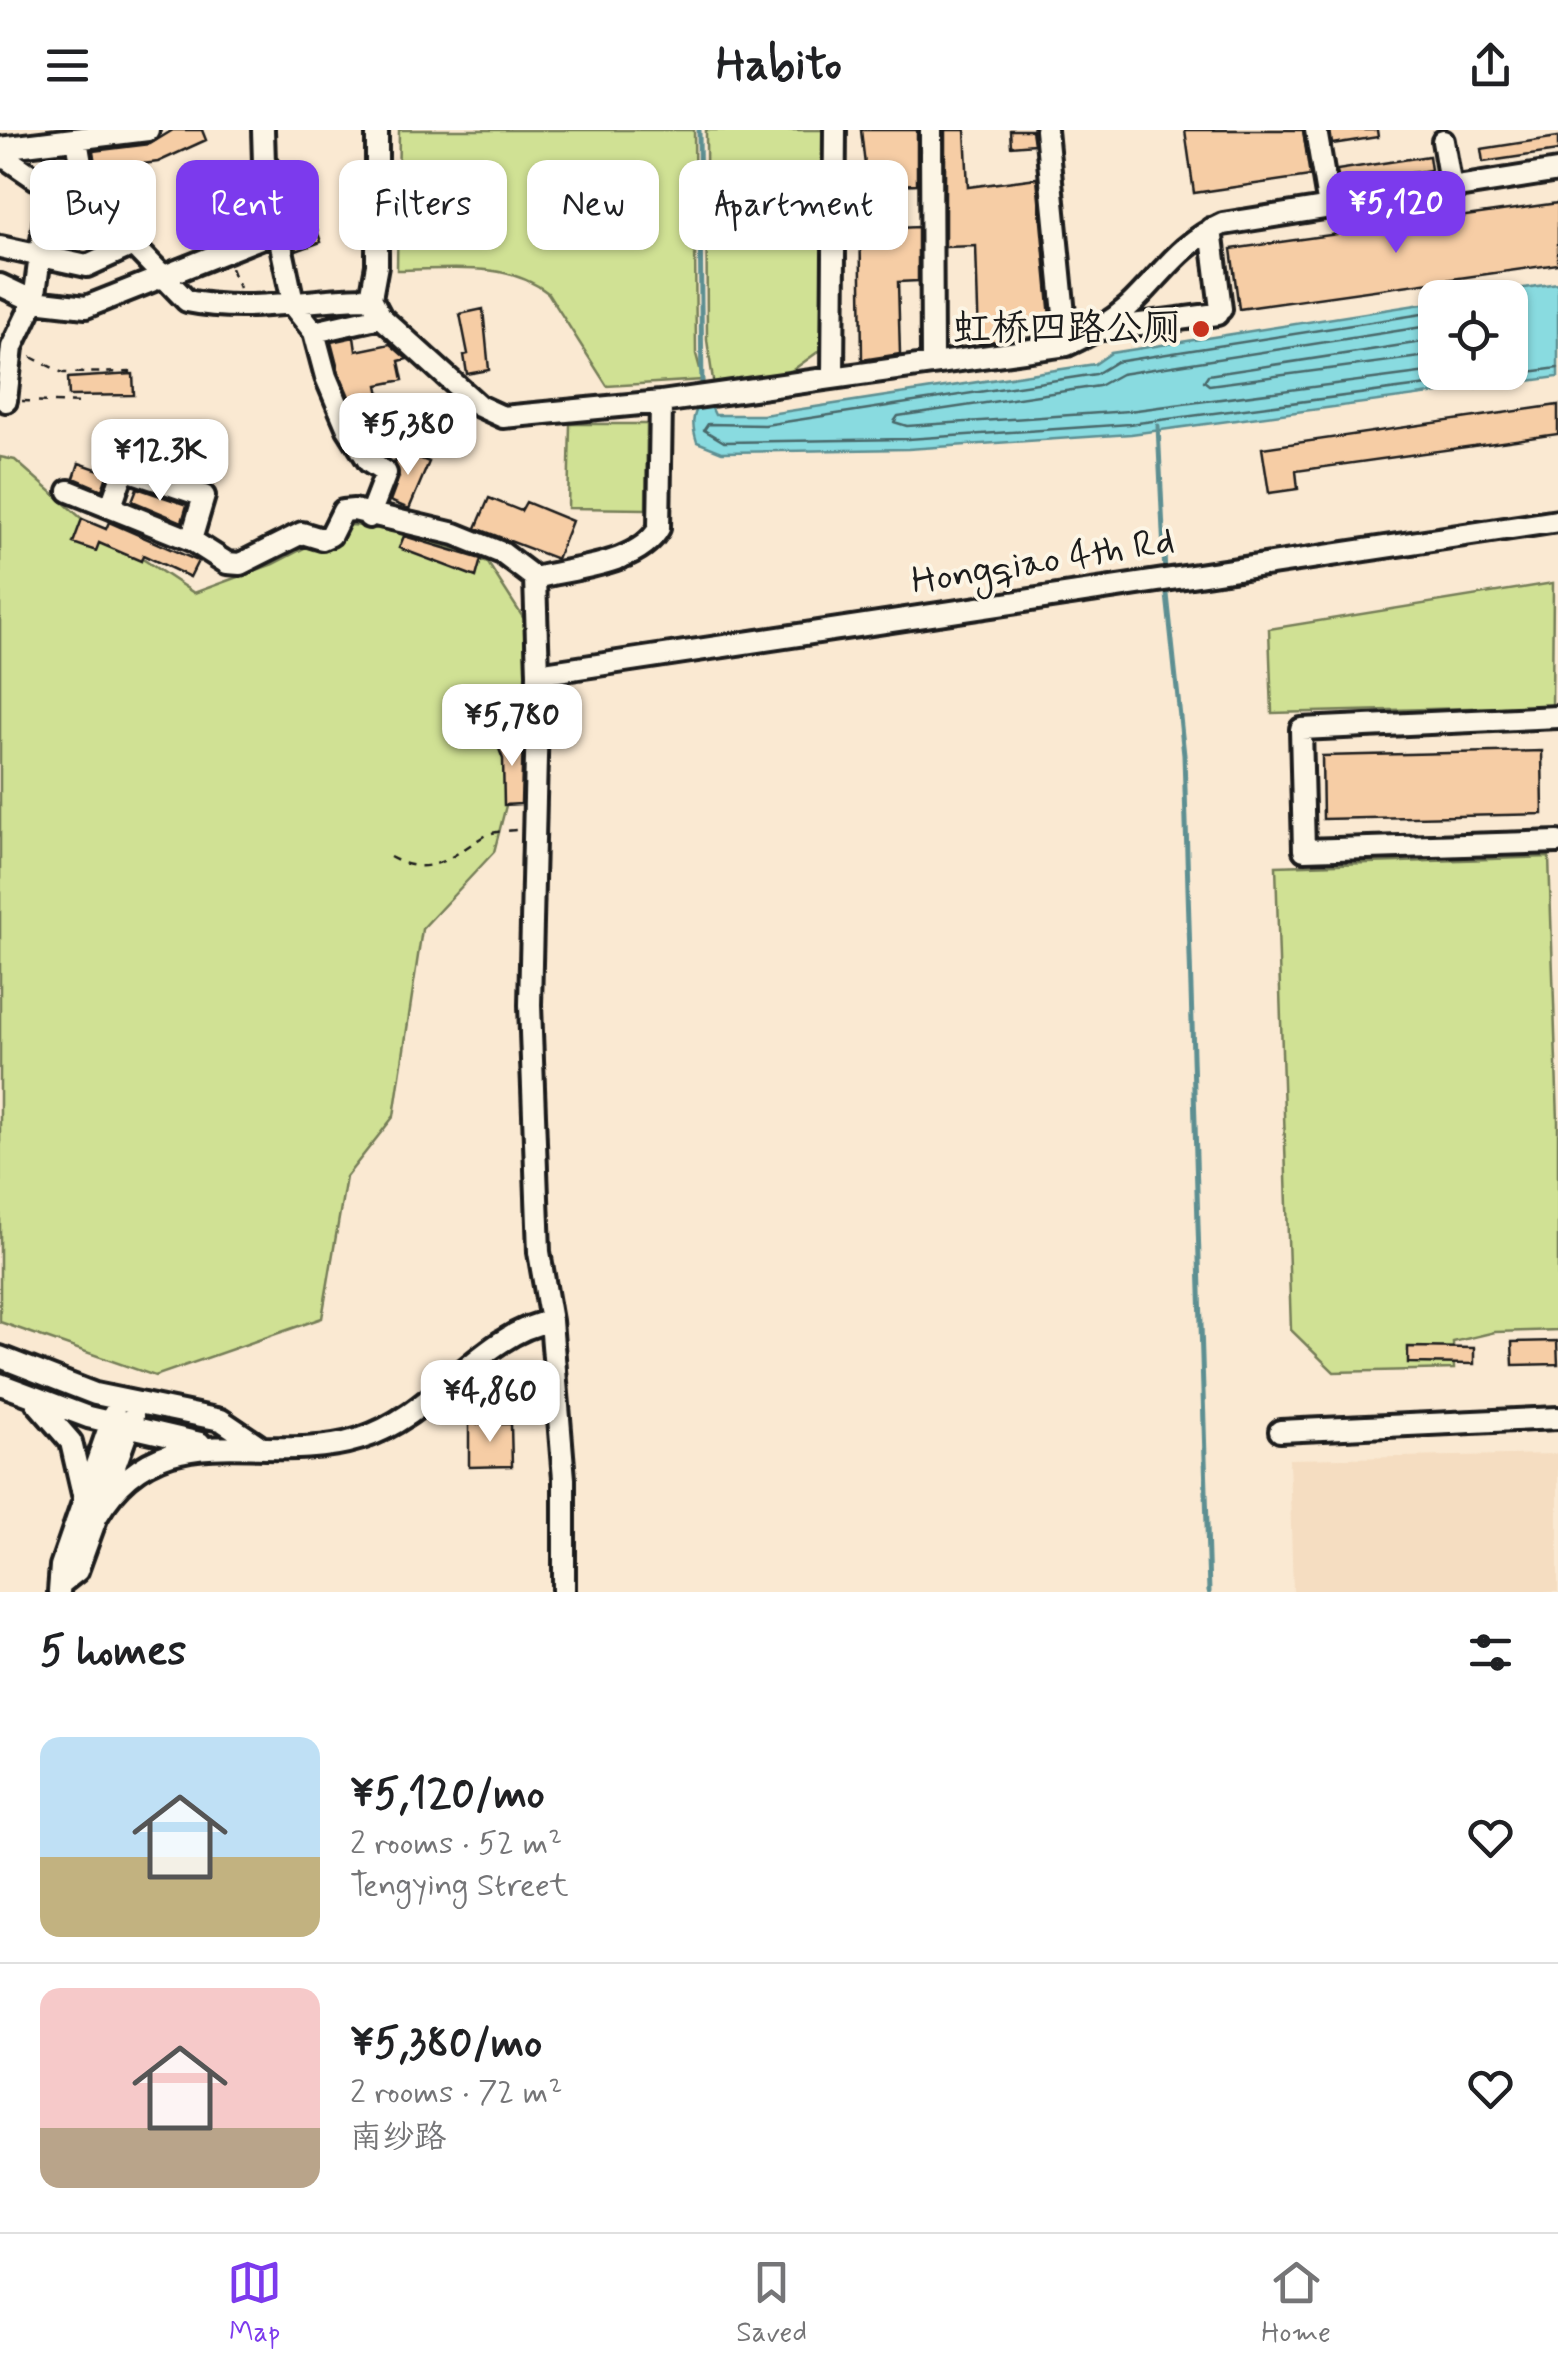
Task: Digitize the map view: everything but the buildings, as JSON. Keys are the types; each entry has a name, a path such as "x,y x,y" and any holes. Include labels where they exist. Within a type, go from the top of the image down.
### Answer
{"street":[{"path":"0,151 148,130"},
{"path":"263,130 264,160"},
{"path":"376,307 378,130"},
{"path":"832,376 835,130"},
{"path":"931,130 932,364"},
{"path":"1046,130 1066,345"},
{"path":"1316,130 1329,207"},
{"path":"77,140 80,160"},
{"path":"1443,141 1451,188"},
{"path":"0,151 30,174"},
{"path":"138,250 187,301 294,307 336,298 376,307 495,415 661,402 1066,345 1100,329 1129,306 1178,250 1211,229 1558,171"},
{"path":"1100,329 1219,312 1211,229"},
{"path":"0,247 87,266 122,250"},
{"path":"6,401 6,348 34,301 41,250"},
{"path":"0,284 34,301 86,307 230,250"},
{"path":"282,250 294,307 314,332 326,377 348,428 369,462 386,472 369,517"},
{"path":"314,332 376,307"},
{"path":"534,578 634,552 651,542 659,528 661,402"},
{"path":"111,506 124,469 204,496 192,540"},
{"path":"69,491 192,540 227,563 240,564 302,533 322,539 331,535 343,511 456,534 502,553 534,578 538,674 529,924 535,1166 539,1252 551,1321 564,1479 564,1592"},
{"name":"Hongqiao 4th Rd","path":"538,674 1558,521"},
{"path":"1558,717 1301,730 1304,850 1558,842"},
{"path":"89,1514 145,1464 181,1450 217,1446 323,1448 386,1430 444,1392 512,1334 551,1321"},
{"path":"0,1357 128,1402 222,1420 258,1446"},
{"path":"0,1384 120,1425 217,1446"},
{"path":"20,1392 50,1415 71,1442 89,1514"},
{"path":"61,1587 62,1566 89,1514 128,1402"},
{"path":"1280,1431 1558,1418"}],"path":[{"path":"225,252 246,306"},
{"path":"6,348 62,373 134,372"},
{"path":"6,401 84,403"},
{"path":"390,857 416,868 431,867 448,862 487,833 534,828"}],"shaded area":[{"path":"1558,1454 1558,1592 1293,1592 1289,1459"}],"green space":[{"path":"399,130 694,130 694,160 679,160 679,250 695,250 696,354 703,380 607,386 548,293 532,283 514,275 476,269 397,270 397,250 507,250 507,160 399,160"},
{"path":"706,130 824,130 824,160 706,160"},
{"path":"707,250 825,250 826,346 783,377 714,387 707,340"},
{"path":"570,424 647,424 646,509 568,508"},
{"path":"0,457 15,460 81,518 194,593 273,564 349,525 398,528 488,563 524,619 527,724 494,852 422,929 394,1116 346,1177 322,1318 155,1376 0,1322"},
{"path":"1553,583 1552,706 1272,713 1269,629"},
{"path":"1549,857 1558,1121 1558,1330 1495,1332 1453,1342 1454,1369 1334,1372 1291,1330 1276,866"}],"water":[{"path":"1558,283 1558,377 1528,381 1528,287"},
{"path":"1418,305 1418,390 1461,390 1131,434 908,449 722,452 697,442 694,431 694,417 701,403 709,402 715,415 763,415 1095,364 1111,353"}],"waterway":[{"path":"699,130 702,389"},
{"path":"1158,426 1165,574"},
{"path":"1166,585 1184,755 1209,1592"}],"place":[{"name":"虹桥四路公厕","path":"1201,329"}]}
